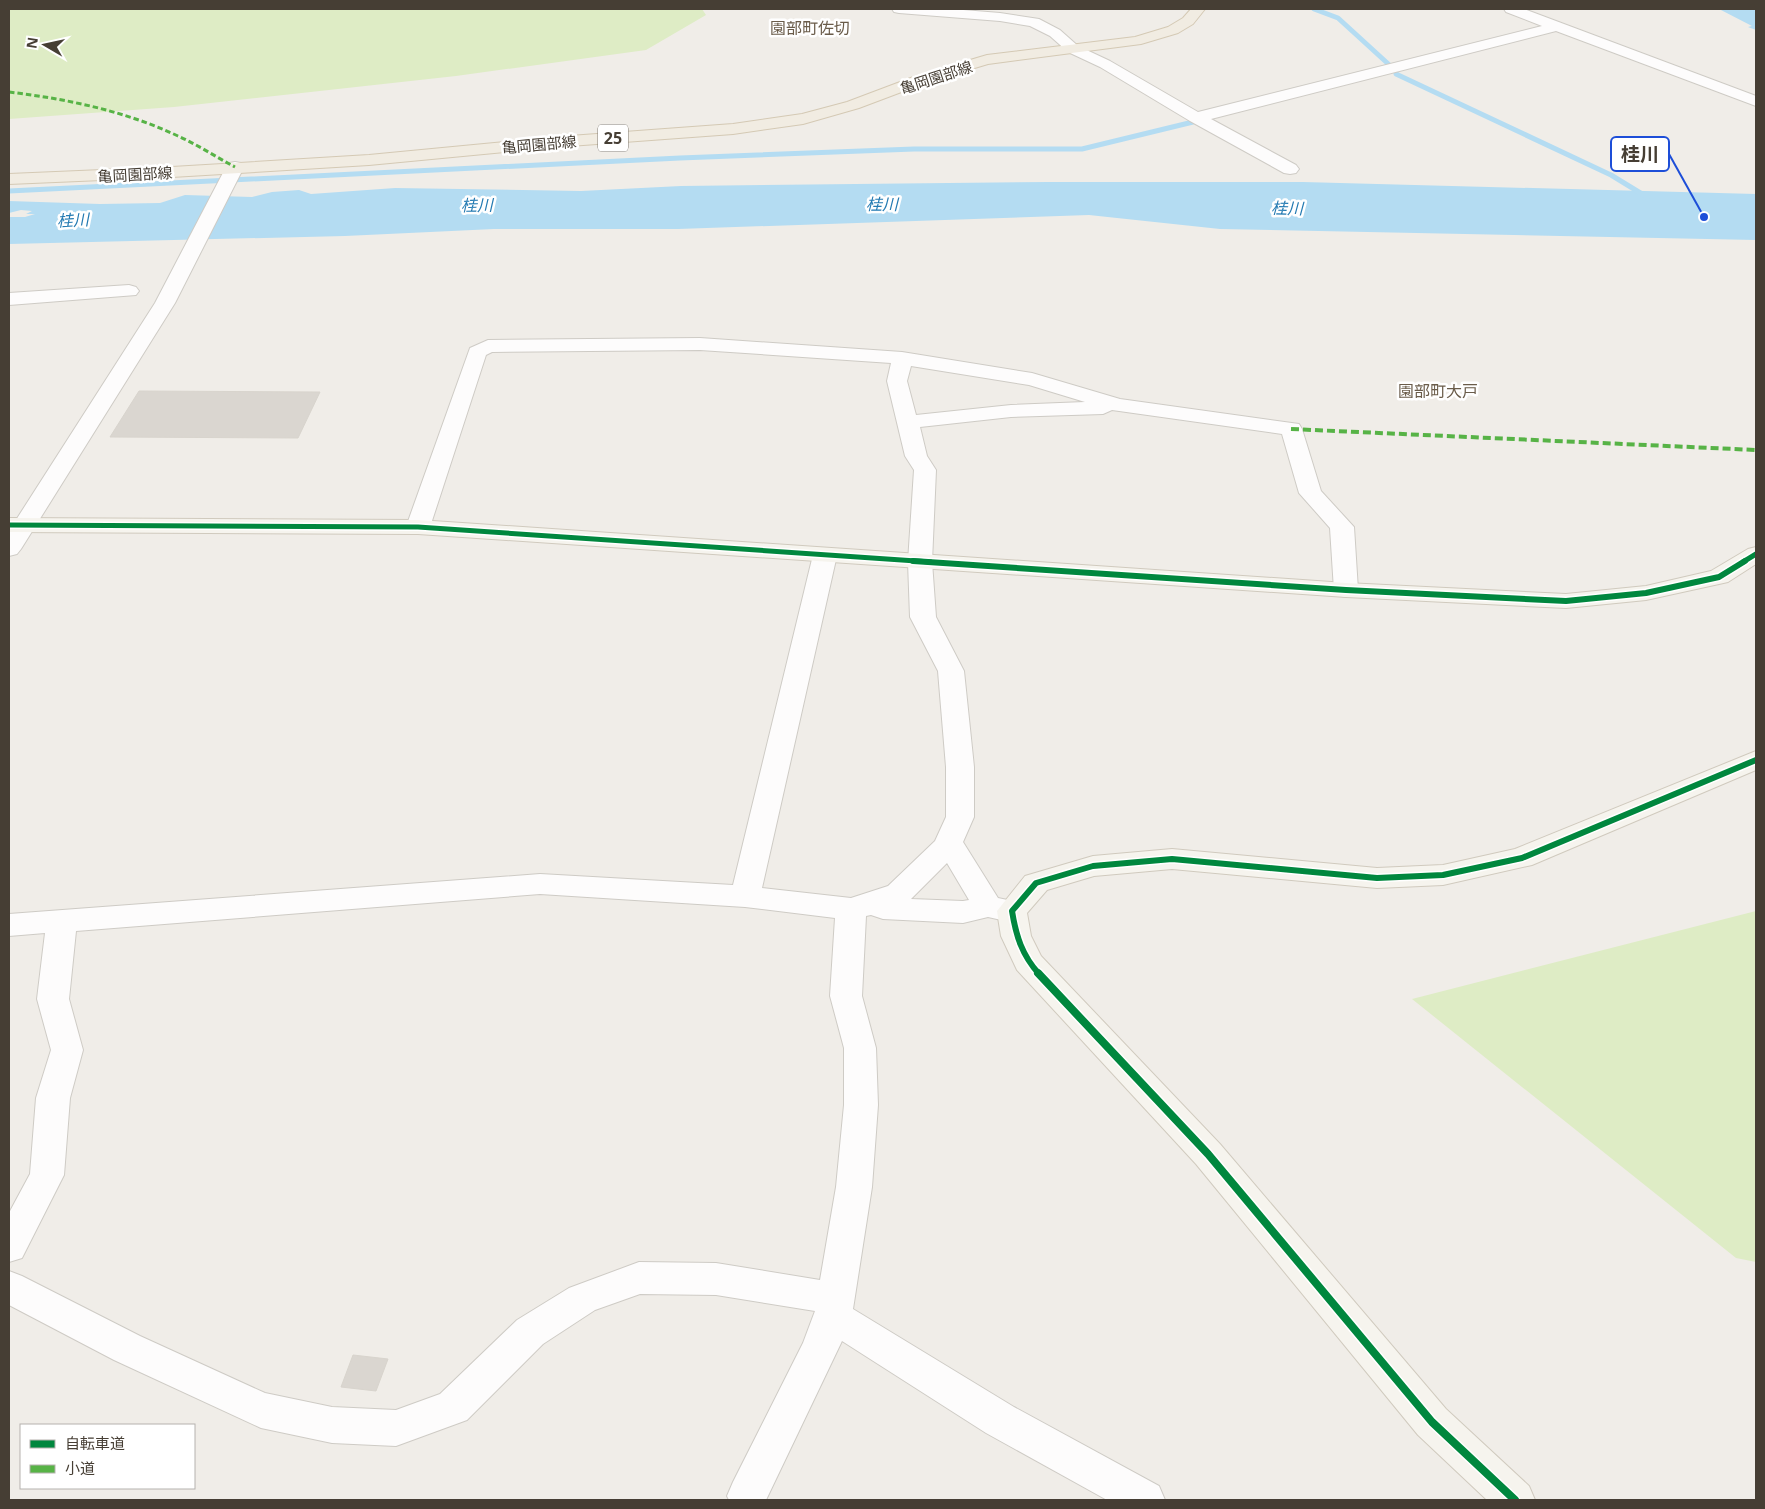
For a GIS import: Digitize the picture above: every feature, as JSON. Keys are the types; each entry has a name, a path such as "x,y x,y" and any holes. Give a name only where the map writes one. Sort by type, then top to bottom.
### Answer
{"main road":[{"name":"亀岡園部線","path":"9,179 163,173 368,160 556,142 733,129 803,119 853,105 922,79 987,60 1136,41 1173,30 1188,22 1198,9"}],"street":[{"path":"899,9 1000,17 1034,22 1055,33 1073,49 1105,64 1196,118 1290,169"},
{"path":"1511,9 1756,101"},
{"path":"1196,118 1558,26"},
{"path":"9,549 16,526 166,303 233,169"},
{"path":"9,298 129,291"},
{"path":"418,527 478,352 488,346 700,344 902,358 961,366 1032,379 1117,405 1291,429 1310,493 1342,527 1346,590"},
{"path":"861,906 899,893 947,846 960,817 960,767 950,671 923,617 920,562 925,470 916,456 897,381 902,358"},
{"path":"907,422 1011,411 1100,408 1117,405"},
{"path":"16,526 418,527 1471,598 1576,600 1646,593 1719,577 1756,554"},
{"path":"745,896 824,555"},
{"path":"9,926 540,884 745,896 883,908 963,912 1000,909 1036,883 1093,866 1172,859 1377,878 1443,875 1522,858 1756,760"},
{"path":"947,846 954,850 1000,909 1016,936 1028,962 1208,1154 1432,1422 1515,1500"},
{"path":"747,1496 820,1348 834,1307 854,1187 861,1105 860,1048 846,996 861,906"},
{"path":"9,1247 47,1175 53,1098 67,1050 53,999 62,922"},
{"path":"9,1287 128,1348 261,1410 332,1425 396,1428 453,1407 530,1332 582,1299 639,1278 716,1279 834,1307 1000,1420 1145,1500"}],"green space":[{"path":"9,9 702,9 706,15 646,50 456,76 174,107 9,119"},
{"path":"1756,911 1756,1262 1736,1258 1412,999"}],"water":[{"path":"1719,9 1756,9 1756,30 1748,27 1752,26"},
{"path":"1049,182 1303,182 1756,194 1756,240 1220,229 1089,215 678,229 494,229 345,236 9,244 9,217 25,217 35,214 26,214 32,211 21,210 9,213 9,201 100,204 160,203 185,195 252,197 272,192 299,190 311,194 395,188 581,191 681,186"}],"building":[{"path":"139,391 320,392 298,438 110,437"},
{"path":"353,1355 388,1359 376,1391 341,1387"}],"waterway":[{"path":"1314,9 1338,18 1396,71 1396,74 1611,175 1647,197"},
{"path":"9,191 680,158 914,149 1082,149 1193,122"}],"marked path":[{"path":"9,92 74,102 137,119 178,136 235,167"},
{"path":"1291,429 1756,450"}],"cycle path":[{"path":"9,525 418,527 1346,590 1566,601 1646,593 1719,577 1756,554"},
{"path":"1515,1500 1432,1422 1208,1154 1028,962 1016,936 1012,911 1036,883 1093,866 1172,859 1377,878 1443,875 1522,858 1756,760"}],"place":[{"name":"桂川","path":"1704,217"}],"district":[{"name":"園部町佐切","path":"810,28"},
{"name":"園部町大戸","path":"1438,391"}]}
